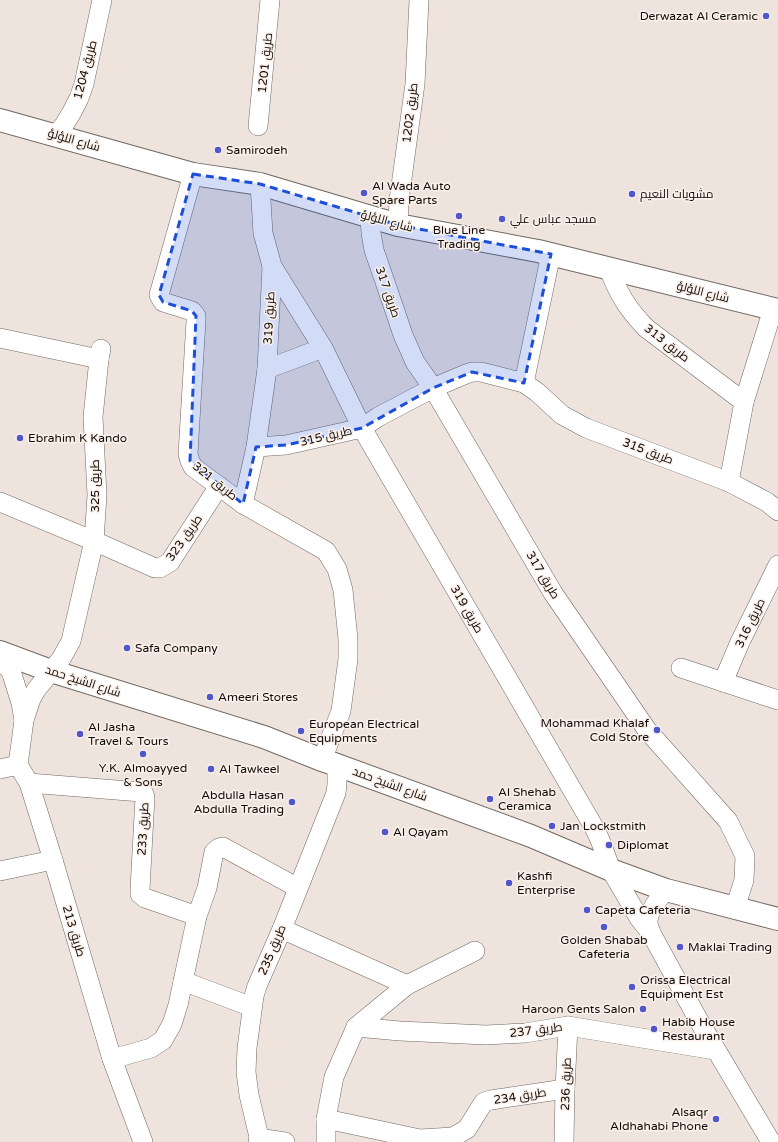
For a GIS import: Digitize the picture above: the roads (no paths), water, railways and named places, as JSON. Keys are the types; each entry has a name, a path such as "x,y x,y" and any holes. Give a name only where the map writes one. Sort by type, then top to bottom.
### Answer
{"street":[{"name":"طريق 1204","path":"56,135 72,112 84,84 102,0"},
{"name":"طريق 1201","path":"258,126 270,0"},
{"name":"طريق 1202","path":"398,225 399,194 415,84 419,0"},
{"name":"شارع اللؤلؤ","path":"0,120 193,174 260,184 398,225 538,251 776,309"},
{"name":"طريق 321","path":"193,174 159,295 162,302 192,311 196,316 188,454 193,467 244,504 326,551 336,569 343,590 348,639 348,659 341,711 330,763"},
{"name":"طريق 319","path":"260,184 263,233 272,266 323,348 362,428 595,829 611,870"},
{"name":"طريق 317","path":"370,217 374,250 403,335 415,362 433,388 553,593 647,730 728,821 745,856 744,880 735,908"},
{"path":"524,383 551,254"},
{"name":"طريق 319","path":"244,504 256,447 266,369 272,266"},
{"name":"طريق 313","path":"609,269 624,301 634,316 646,328 744,402"},
{"path":"729,482 744,402 776,309"},
{"name":"طريق 325","path":"0,338 100,354 93,417 97,495 94,541"},
{"path":"266,369 323,348"},
{"name":"طريق 315","path":"256,447 286,445 362,428 378,417 433,388 472,372 481,372 524,383 537,392 562,415 586,428 729,482 767,502 778,511"},
{"name":"طريق 323","path":"0,502 155,568 160,568 170,562 219,486"},
{"path":"0,769 18,765 24,720 31,699 36,690 67,650 71,641 94,541"},
{"name":"طريق 316","path":"723,682 740,642 778,565"},
{"name":"شارع الشيخ حمد","path":"0,652 51,671 264,737 330,763 531,836 611,870 666,890 778,919"},
{"path":"0,660 11,671 21,703 24,720"},
{"path":"681,668 778,700"},
{"name":"طريق 235","path":"258,1140 258,1133 247,1084 246,1072 247,1048 252,1007 257,986 282,929 336,793 337,784 330,763"},
{"name":"طريق 213","path":"18,765 29,783 112,1058 143,1142"},
{"name":"طريق 233","path":"29,783 141,792 144,794 140,894 144,898 197,916"},
{"path":"112,1058 151,1048 163,1040 172,1024 178,1005 197,916 207,888 214,852 218,848 223,847 298,888"},
{"path":"0,871 53,860"},
{"path":"611,870 650,934 715,1050 771,1142"},
{"path":"650,934 648,922 658,900 666,890"},
{"path":"282,929 407,985"},
{"path":"326,1142 326,1119 334,1077 356,1027 407,985 475,951"},
{"path":"183,981 252,1007"},
{"name":"طريق 237","path":"356,1027 400,1031 486,1035 525,1033 568,1026 715,1050"},
{"name":"طريق 236","path":"564,1142 568,1026"},
{"name":"طريق 234","path":"326,1119 420,1141 453,1137 467,1129 484,1102 565,1089"},
{"path":"258,1140 285,1142"}],"place":[{"name":"Derwazat Al Ceramic","path":"766,16"},
{"name":"Samirodeh","path":"218,150"},
{"name":"Al Wada Auto Spare Parts","path":"364,193"},
{"name":"مشويات النعيم","path":"632,194"},
{"name":"Blue Line Trading","path":"459,216"},
{"name":"مسجد عباس علي","path":"502,219"},
{"name":"Ebrahim K Kando","path":"20,438"},
{"name":"Safa Company","path":"127,648"},
{"name":"Ameeri Stores","path":"210,697"},
{"name":"Mohammad Khalaf Cold Store","path":"657,730"},
{"name":"European Electrical Equipments","path":"301,731"},
{"name":"Al Jasha Travel & Tours","path":"80,734"},
{"name":"Y.K. Almoayyed & Sons","path":"143,754"},
{"name":"Al Tawkeel","path":"211,769"},
{"name":"Al Shehab Ceramica","path":"490,799"},
{"name":"Abdulla Hasan Abdulla Trading","path":"292,802"},
{"name":"Jan Lockstmith","path":"552,826"},
{"name":"Al Qayam","path":"385,832"},
{"name":"Diplomat","path":"609,845"},
{"name":"Kashfi Enterprise","path":"509,883"},
{"name":"Capeta Cafeteria","path":"587,910"},
{"name":"Golden Shabab Cafeteria","path":"604,927"},
{"name":"Maklai Trading","path":"680,947"},
{"name":"Orissa Electrical Equipment Est","path":"632,987"},
{"name":"Haroon Gents Salon","path":"643,1009"},
{"name":"Habib House Restaurant","path":"654,1029"},
{"name":"Alsaqr Aldhahabi Phone","path":"716,1119"}]}
